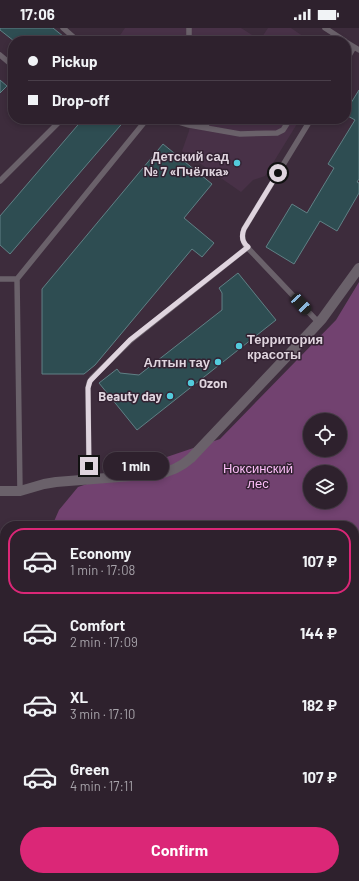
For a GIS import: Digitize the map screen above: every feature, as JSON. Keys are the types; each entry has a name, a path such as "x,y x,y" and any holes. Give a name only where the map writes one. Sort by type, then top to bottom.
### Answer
{"street":[{"path":"0,491 20,491 49,483 167,472 178,468 186,462 319,323 359,268"}],"lane":[{"path":"63,28 72,36"},
{"path":"325,28 338,36"},
{"path":"0,56 8,62"},
{"path":"0,182 57,124"},
{"path":"20,491 16,279 144,124"},
{"path":"186,124 240,134 278,133 283,130 287,124"},
{"path":"206,124 206,128"},
{"path":"308,124 244,229 243,238 246,245 319,323"},
{"path":"89,479 88,388 90,381 130,340 248,247"},
{"path":"0,279 16,279"}],"shaded area":[{"path":"125,28 241,28 254,36 119,36"},
{"path":"268,28 291,28 303,36 263,36"},
{"name":"Детский сад № 7 «Пчёлка»","path":"190,124 297,124 265,176 253,180 241,192 182,151 189,131"}],"green space":[{"name":"Ноксинский лес","path":"359,282 359,521 54,521 59,510 78,487 220,439 336,320"}],"building":[{"path":"0,28 53,28 63,36 8,36 0,30"},
{"path":"0,80 7,86 0,93"},
{"path":"359,90 359,179 357,182 359,183 359,193 337,231 320,221 294,264 266,247 292,204 307,213 334,168 328,164 355,120 351,118 351,103"},
{"path":"79,124 122,124 10,254 0,245 0,216"},
{"path":"163,144 212,184 184,218 214,243 202,257 192,249 95,365 84,374 42,374 42,289"},
{"path":"238,273 276,320 137,430 99,383 117,369 120,373 139,375 222,310 222,293 219,288"}],"place":[{"name":"Детский сад № 7 «Пчёлка»","path":"237,163"},
{"name":"Территория красоты","path":"239,346"},
{"name":"Алтын тау","path":"218,362"},
{"name":"Ozon","path":"191,383"},
{"name":"Beauty day","path":"170,396"}],"route":[{"path":"89,466 88,388 90,381 130,340 248,247 243,240 242,235 244,229 278,173"}]}
